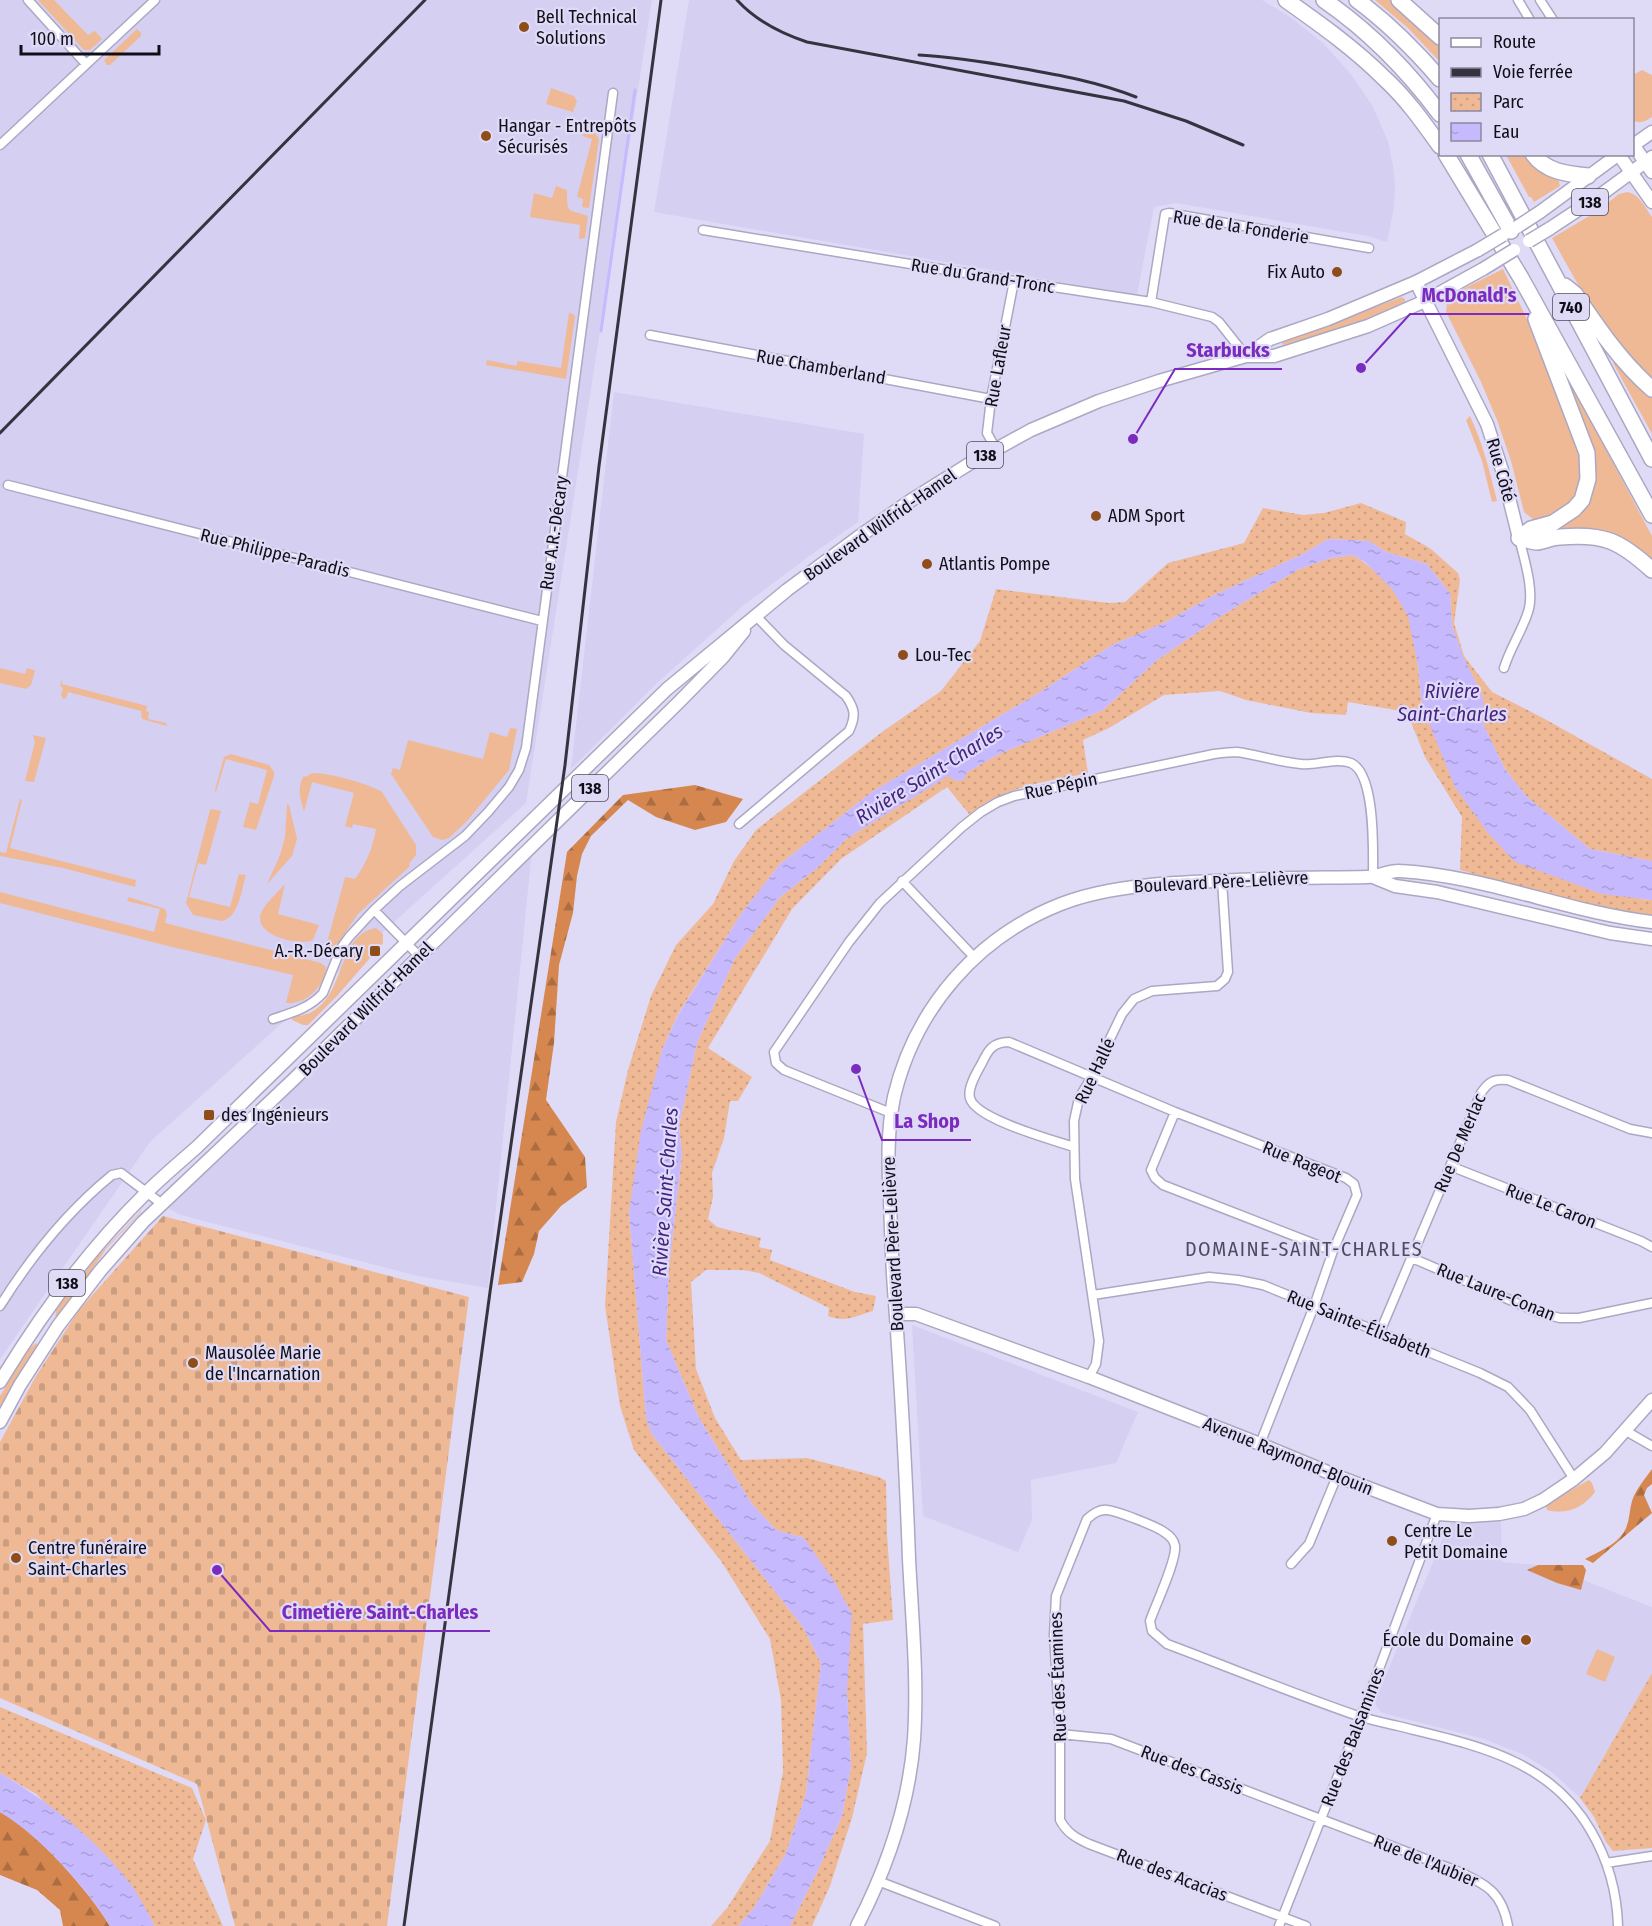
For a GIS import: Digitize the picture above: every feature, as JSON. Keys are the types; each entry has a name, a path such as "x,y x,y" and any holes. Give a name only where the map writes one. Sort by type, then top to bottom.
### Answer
{"highway":[{"path":"1286,0 1346,44 1385,78 1439,145"},
{"path":"1324,0 1343,13 1386,52 1409,75 1439,113"},
{"path":"1357,0 1412,47 1439,79"},
{"path":"1399,0 1439,36"},
{"name":"740","path":"1447,156 1521,278 1652,515"},
{"path":"1469,156 1508,225"},
{"name":"740","path":"1491,156 1652,459"},
{"path":"1535,156 1551,169 1588,176"},
{"path":"1519,538 1531,529 1553,523 1575,509 1586,489 1589,468 1580,430 1521,278"},
{"path":"1555,278 1575,294 1621,358 1652,389"},
{"path":"1519,538 1536,542 1557,537 1589,535 1603,538 1629,550 1652,570"}],"main road":[{"path":"1634,144 1652,132"},
{"path":"1634,146 1650,164"},
{"name":"Boulevard Wilfrid-Hamel","path":"1246,356 1270,339 1328,319 1416,282 1478,250 1508,225 1540,212 1618,156"},
{"path":"1620,156 1652,202"},
{"name":"Boulevard Wilfrid-Hamel","path":"0,1382 64,1287 111,1229 146,1192 197,1147 667,689 787,590 857,538 913,499 996,449 1047,423 1099,401 1246,356 1274,356 1302,348 1368,326 1425,301 1549,229 1631,173 1650,164"},
{"name":"Rue Côté","path":"1416,282 1487,424 1502,470 1519,538"},
{"name":"Boulevard Wilfrid-Hamel","path":"0,1422 20,1385 58,1326 100,1271 162,1204 210,1160 679,702 723,657 756,616"},
{"name":"Boulevard Père-Lelièvre","path":"857,1926 878,1881 900,1818 914,1738 915,1687 907,1504 888,1152 891,1113 903,1066 915,1038 940,995 974,957 1028,920 1049,909 1084,896 1136,887 1222,880 1373,877 1396,870 1444,875 1600,913 1652,922"},
{"name":"Boulevard Père-Lelièvre","path":"1373,877 1395,886 1437,892 1593,929 1652,939"},
{"name":"Avenue Raymond-Blouin","path":"896,1314 916,1314 1089,1377 1437,1514 1469,1516 1499,1514 1524,1509 1543,1500 1574,1479 1605,1453 1652,1400"}],"street":[{"path":"28,0 86,64"},
{"path":"0,145 155,0"},
{"path":"1518,0 1529,18"},
{"path":"1540,0 1551,18"},
{"name":"Rue A.R.-Décary","path":"273,1019 306,1006 323,993 341,948 349,937 400,886 465,836 509,787 519,770 526,748 613,93"},
{"name":"Rue de la Fonderie","path":"1151,302 1165,214 1169,213 1369,248"},
{"name":"Rue du Grand-Tronc","path":"703,230 1151,302 1212,317 1224,327 1246,356"},
{"name":"Rue Lafleur","path":"996,449 987,433 1014,281"},
{"name":"Rue Chamberland","path":"650,336 992,399"},
{"name":"Rue Philippe-Paradis","path":"8,485 542,621"},
{"name":"Rue Côté","path":"1504,668 1508,652 1528,611 1530,598 1519,538"},
{"path":"739,824 849,731 855,714 846,696 784,645 756,616"},
{"name":"Rue Pépin","path":"891,1113 784,1070 776,1064 774,1052 849,942 880,903 962,827 998,802 1014,796 1201,756 1236,752 1307,765 1344,762 1353,764 1359,769 1365,782 1372,812 1373,877"},
{"name":"Rue Hallé","path":"1089,1377 1098,1353 1099,1341 1094,1296 1078,1203 1074,1121 1078,1098 1122,1014 1134,999 1152,991 1217,986 1226,979 1228,972 1222,880"},
{"path":"902,881 974,957"},
{"path":"374,910 418,956"},
{"name":"Rue Rageot","path":"1074,1147 991,1118 974,1107 969,1097 970,1088 983,1059 992,1047 999,1042 1009,1042 1090,1078 1346,1178 1354,1184 1357,1195 1333,1251 1260,1444"},
{"name":"Rue De Merlac","path":"1380,1332 1481,1093 1488,1082 1498,1079 1508,1080 1630,1129 1652,1133"},
{"path":"1175,1112 1151,1170 1155,1178 1163,1185 1333,1251"},
{"name":"Rue Le Caron","path":"1450,1166 1652,1247"},
{"path":"0,1306 52,1235 112,1175 121,1173 162,1204"},
{"name":"Rue Laure-Conan","path":"1412,1257 1540,1313 1560,1318 1579,1318 1652,1304"},
{"name":"Rue Sainte-Élisabeth","path":"1094,1296 1209,1277 1263,1285 1480,1373 1508,1387 1530,1410 1574,1479"},
{"path":"1626,1431 1652,1446"},
{"path":"1291,1564 1310,1544 1337,1476"},
{"name":"Rue des Étamines","path":"1064,1828 1060,1820 1060,1734 1054,1635 1056,1596 1087,1519 1095,1512 1106,1509 1154,1527 1172,1539 1175,1548 1173,1560 1150,1621 1152,1631 1158,1638 1167,1644 1361,1717"},
{"name":"Rue des Balsamines","path":"1279,1926 1437,1514"},
{"path":"1361,1717 1501,1755 1534,1770 1557,1787 1575,1805 1598,1843 1606,1863 1617,1906 1618,1926"},
{"name":"Rue des Cassis","path":"1060,1734 1111,1739 1321,1820"},
{"name":"Rue de l'Aubier","path":"1321,1820 1483,1883 1497,1895 1505,1910 1508,1926"},
{"name":"Rue des Acacias","path":"1064,1828 1074,1837 1089,1844 1283,1917"},
{"path":"1606,1863 1652,1856"},
{"path":"878,1881 995,1926"},
{"path":"1283,1917 1306,1926"}],"shaded area":[{"path":"0,0 652,0 526,803 150,1142 0,1359"},
{"path":"689,0 1262,0 1290,17 1323,43 1350,73 1372,105 1388,141 1393,166 1394,207 1387,242 1367,236 1176,203 1154,207 1137,295 654,212"},
{"path":"614,392 864,434 858,522 744,605 656,684 571,769"},
{"path":"536,842 531,860 488,1288 418,1276 192,1218 178,1214 162,1204"},
{"path":"912,1325 1138,1412 1116,1463 1031,1480 1032,1520 1018,1552 923,1516"},
{"name":"École du Domaine","path":"1501,1522 1502,1562 1538,1565 1652,1607 1652,1673 1580,1798 1552,1772 1522,1754 1484,1739 1382,1713 1376,1706 1376,1699 1448,1526 1452,1523"}],"green space":[{"path":"38,0 54,0 88,35 95,31 102,39 90,50 84,50"},
{"path":"1375,0 1392,0 1439,42 1439,61 1408,28"},
{"path":"137,29 141,36 110,65 107,65 104,60"},
{"path":"1642,70 1652,75 1652,117 1645,121 1634,121 1634,74"},
{"path":"551,88 574,96 577,101 573,112 546,104"},
{"path":"587,130 595,133 599,139 589,208 582,207 583,199 577,197 592,139 582,136"},
{"path":"1507,156 1528,156 1558,178 1560,186 1534,202"},
{"path":"556,186 567,190 567,204 570,210 588,216 585,238 579,239 580,225 530,217 534,193 552,198"},
{"path":"1627,192 1638,198 1652,217 1652,381 1636,366 1608,332 1552,238 1596,212 1619,194"},
{"path":"1503,269 1537,340 1577,441 1585,476 1573,501 1545,520 1534,520 1524,512 1511,461 1497,420 1446,312 1447,301 1453,294"},
{"path":"1402,297 1405,302 1365,320 1283,345 1282,342"},
{"path":"569,313 575,317 566,379 486,365 487,360 516,366 518,361 561,368"},
{"path":"1618,360 1652,394 1652,434 1613,363"},
{"path":"1573,388 1652,536 1652,563 1625,543 1559,532 1557,527 1591,489 1569,391"},
{"path":"1470,416 1489,469 1497,501 1492,502 1482,461 1466,420"},
{"path":"1361,503 1406,522 1405,534 1431,549 1458,573 1460,580 1454,623 1464,656 1492,692 1652,779 1652,861 1590,849 1526,796 1505,769 1483,724 1483,697 1462,656 1452,625 1450,593 1427,564 1386,552 1369,541 1328,539 1303,554 1212,596 1166,622 1112,645 1037,694 872,792 780,864 741,914 678,1014 662,1050 629,1212 646,1417 651,1433 803,1627 821,1663 806,1794 786,1853 754,1908 738,1926 711,1926 727,1908 770,1841 783,1771 781,1700 770,1639 721,1561 634,1450 620,1406 605,1306 616,1122 628,1070 651,996 676,945 713,904 734,861 756,830 882,732 941,691 980,641 996,589 1109,603 1125,602 1168,563 1244,543 1263,508 1303,515 1324,513"},
{"path":"1353,555 1386,582 1405,608 1414,638 1422,706 1641,899 1652,900 1652,915 1600,909 1460,870 1462,817 1425,757 1407,712 1348,702 1346,715 1311,713 1246,700 1220,691 1164,695 1109,728 1083,740 1088,773 1011,791 969,814 947,787 841,859 792,909 708,1048 752,1077 738,1101 730,1101 724,1138 712,1173 713,1197 708,1219 717,1227 761,1238 759,1247 772,1250 770,1260 855,1292 876,1296 873,1311 850,1318 834,1318 828,1316 829,1308 759,1273 743,1270 706,1270 691,1282 696,1369 715,1418 741,1460 807,1458 879,1477 886,1481 893,1620 863,1624 867,1753 852,1818 830,1886 812,1926 790,1926 842,1816 851,1767 847,1691 804,1538 776,1530 752,1504 699,1418 666,1340 669,1268 682,1154 679,1126 697,1043 735,958 780,897 817,868 846,839 949,775 957,781 964,779 966,773 997,755 1103,710 1157,660 1221,616 1299,569 1331,558"},
{"path":"0,668 25,674 27,668 34,670 31,685 26,689 0,683"},
{"path":"62,678 62,684 147,706 148,719 166,723 167,726 142,719 141,711 68,692 66,698 63,699 61,695 63,688 60,686"},
{"path":"510,728 517,729 509,770 467,821 449,838 442,840 433,837 391,774 393,768 400,770 408,740 483,759 490,732 507,737"},
{"path":"33,735 46,738 34,782 25,781 35,742"},
{"path":"231,754 269,765 274,772 256,830 243,827 250,802 258,804 267,770 226,759 216,792 224,757"},
{"path":"312,773 348,779 382,792 416,845 416,855 409,864 410,866 358,914 338,943 331,948 323,948 323,946 328,939 345,877 355,879 359,873 368,855 376,829 353,824 352,828 345,826 354,793 312,782 304,812 300,785 304,776"},
{"path":"695,785 743,799 726,822 695,830 656,817 628,800 591,836 582,854 573,913 559,965 554,1043 546,1100 585,1157 587,1187 561,1206 539,1231 534,1254 522,1282 498,1285 567,852 623,795"},
{"path":"20,799 22,800 10,848 136,880 135,887 63,868 0,856 0,852 6,853"},
{"path":"287,804 297,839 292,856 267,884 285,837"},
{"path":"212,809 221,811 206,865 198,863 189,897 230,907 239,874 246,875 236,909 228,919 222,921 193,915 186,903"},
{"path":"285,884 278,914 319,925 313,940 290,941 272,935 261,924 260,917 263,909"},
{"path":"0,892 154,932 160,909 127,901 129,897 165,909 167,914 165,923 321,963 326,967 325,974 313,993 301,1001 286,1003 293,975 0,903"},
{"path":"376,928 383,934 383,943 337,996 308,1025 292,1020 292,1017 310,1013 322,1005 354,941 363,933"},
{"path":"141,1211 106,1249 71,1301 55,1320 56,1311 61,1303 98,1256"},
{"path":"163,1216 469,1297 387,1926 235,1926 197,1784 0,1698 0,1442 36,1376 79,1310"},
{"path":"36,1343 38,1347 0,1409 0,1396 29,1349"},
{"path":"1652,1469 1652,1484 1644,1495 1652,1513 1593,1563 1585,1559 1621,1537 1634,1497"},
{"path":"1589,1480 1595,1492 1580,1506 1561,1512 1547,1510 1546,1505 1551,1501"},
{"path":"1538,1565 1583,1565 1586,1570 1581,1590 1527,1570"},
{"path":"1597,1649 1615,1657 1605,1682 1586,1674"},
{"path":"1652,1673 1652,1848 1613,1851 1594,1817 1580,1798"},
{"path":"0,1707 192,1788 206,1820 193,1859 223,1926 155,1926 133,1888 36,1794 0,1773"},
{"path":"0,1812 30,1833 61,1863 89,1896 110,1926 63,1926 60,1910 37,1890 0,1875"}],"water":[{"name":"Rivière Saint-Charles","path":"1328,539 1369,541 1386,552 1427,564 1450,593 1452,625 1463,656 1483,697 1483,724 1505,769 1526,796 1590,849 1652,861 1652,900 1602,894 1515,862 1488,833 1455,787 1422,706 1418,666 1408,616 1392,589 1366,563 1353,555 1331,558 1299,569 1221,616 1157,660 1103,710 997,755 966,773 965,779 957,781 948,776 846,839 817,868 780,897 735,958 697,1043 679,1126 682,1154 669,1268 666,1340 699,1418 752,1504 776,1530 804,1538 834,1581 852,1614 847,1691 851,1767 842,1816 790,1926 738,1926 754,1908 786,1853 806,1794 821,1663 803,1627 651,1433 646,1418 629,1212 641,1131 662,1050 678,1015 741,914 780,864 872,792 1037,694 1112,645 1166,622 1212,596 1303,554"},
{"path":"0,1773 55,1810 88,1838 132,1886 155,1926 110,1926 61,1863 31,1834 0,1812"}],"waterway":[{"path":"601,331 635,90"}],"railway":[{"path":"0,433 425,0"},
{"path":"404,1926 490,1292 565,765 599,466 661,0"},
{"path":"737,0 769,26 807,42 1124,101 1186,121 1243,145"},
{"path":"919,55 969,60 1049,73 1093,83 1136,97"}],"place":[{"name":"Bell Technical Solutions","path":"524,27"},
{"name":"Hangar - Entrepôts Sécurisés","path":"486,136"},
{"name":"Fix Auto","path":"1337,272"},
{"name":"McDonald's","path":"1361,368"},
{"name":"Starbucks","path":"1133,439"},
{"name":"ADM Sport","path":"1096,516"},
{"name":"Atlantis Pompe","path":"927,564"},
{"name":"Lou-Tec","path":"903,655"},
{"name":"A.-R.-Décary","path":"375,951"},
{"name":"La Shop","path":"856,1069"},
{"name":"des Ingénieurs","path":"209,1115"},
{"name":"Mausolée Marie de l'Incarnation","path":"193,1363"},
{"name":"Centre Le Petit Domaine","path":"1392,1541"},
{"name":"Centre funéraire Saint-Charles","path":"16,1558"},
{"name":"Cimetière Saint-Charles","path":"217,1570"},
{"name":"École du Domaine","path":"1526,1640"}],"district":[{"name":"DOMAINE-SAINT-CHARLES","path":"1304,1249"}]}
